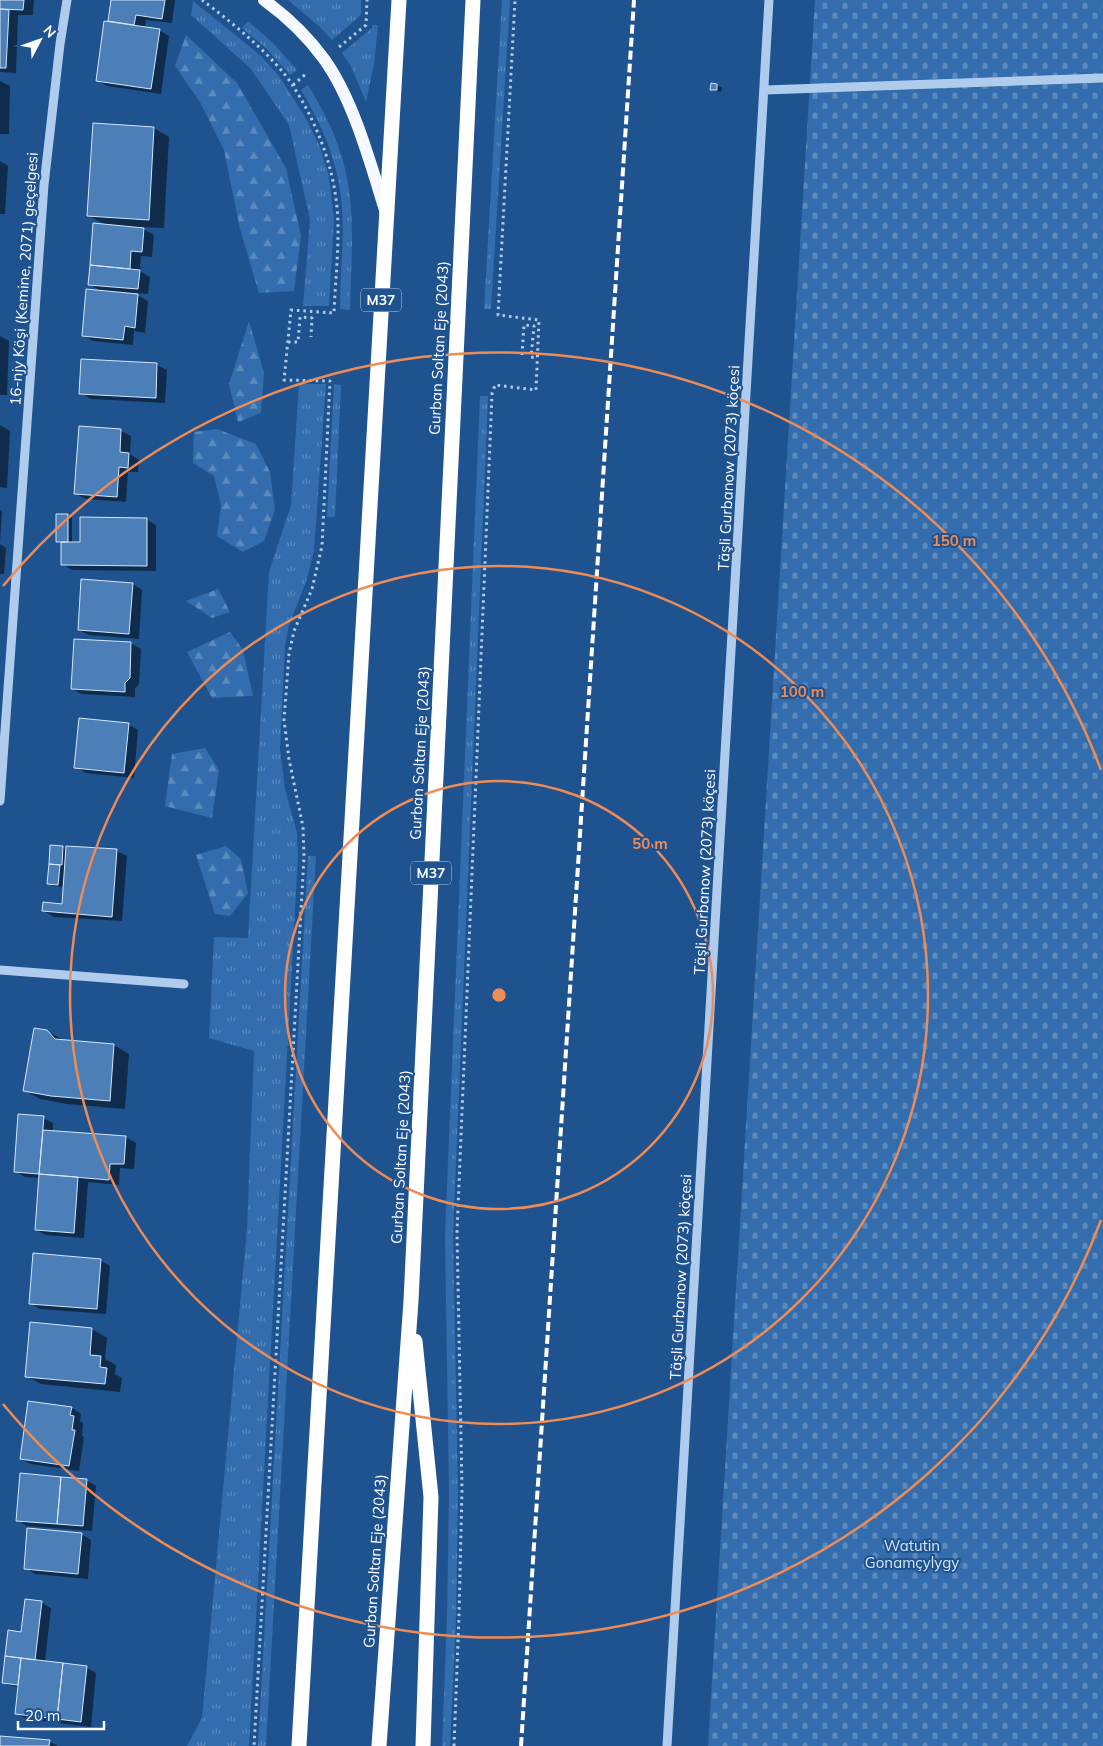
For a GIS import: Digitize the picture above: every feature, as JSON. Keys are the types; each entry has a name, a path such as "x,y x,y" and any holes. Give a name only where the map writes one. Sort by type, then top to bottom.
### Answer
{"highway":[{"name":"M37","path":"299,1746 399,0"},
{"name":"Gurban Soltan Eje (2043)","path":"379,1746 411,1301 473,0"},
{"path":"411,1301 431,1497 423,1746"}],"main road":[{"path":"264,0 296,28 324,59 343,92 366,147 386,214"}],"street":[{"name":"16-njy Köşi (Kemine, 2071) geçelgesi","path":"0,800 44,185 60,44 68,0"},
{"name":"Täşli Gurbanow (2073) köçesi","path":"667,1746 769,0"},
{"path":"765,90 1103,78"},
{"path":"0,970 184,984"}],"path":[{"path":"202,0 263,52 293,85 312,118 332,175 337,207 338,232 334,313 291,310 284,380 330,381 322,546 312,590 294,631 288,654 284,720 289,759 304,827 304,856 254,1746"},
{"path":"454,1746 462,1490 457,1232 492,394 495,385 536,390 539,320 498,315 515,0"},
{"path":"288,342 298,342 300,317 312,318 311,337"},
{"path":"522,355 524,325 534,326 531,357 537,358"}],"green space":[{"path":"288,0 361,0 361,15 332,40 320,27"},
{"path":"502,0 510,0 491,309 484,309"},
{"name":"Watutin Gonamçylygy","path":"815,0 1103,0 1103,1746 708,1746"},
{"path":"193,1 260,55 279,76 307,120 320,147 329,177 334,220 329,306 303,306 310,220 289,125 251,69 191,15"},
{"path":"248,21 273,43 297,70 290,75 267,49 242,28"},
{"path":"372,25 378,25 374,64 366,102 351,66 342,53 372,28"},
{"path":"186,35 237,83 286,168 301,236 294,291 259,293 240,229 224,150 200,102 175,66"},
{"path":"308,85 325,115 345,169 352,221 350,310 340,309 343,220 338,177 325,138 301,90"},
{"path":"249,321 264,373 261,413 238,422 229,384"},
{"path":"299,384 326,384 314,551 306,582 289,625 285,645 280,749 285,789 297,833 298,856 249,1746 187,1746 202,1718 247,1229 254,1051 209,1038 214,937 248,938 269,572 291,505"},
{"path":"334,384 341,385 335,517 327,517"},
{"path":"480,396 488,396 453,1234 458,1493 456,1617 450,1746 442,1746 449,1493 445,1234"},
{"path":"217,429 256,444 270,472 275,510 264,541 243,552 217,536 221,505 214,476 193,463 194,432"},
{"path":"218,589 230,612 212,618 186,601"},
{"path":"230,632 243,650 253,696 212,698 187,652"},
{"path":"205,748 219,770 212,818 165,806 172,754"},
{"path":"226,846 241,859 248,893 230,916 215,914 196,855"},
{"path":"308,856 316,856 266,1746 258,1746"}],"building":[{"path":"0,0 24,0 23,10 0,9"},
{"path":"111,0 165,0 162,19 136,15 134,25 108,21"},
{"path":"0,9 9,10 6,68 0,68"},
{"path":"104,21 160,29 151,89 96,81"},
{"path":"711,83 717,84 717,90 710,90"},
{"path":"93,123 154,127 149,220 87,216"},
{"path":"93,223 144,228 142,252 131,251 130,269 90,265"},
{"path":"90,265 140,270 138,289 88,285"},
{"path":"86,289 138,294 135,328 125,326 123,340 82,336"},
{"path":"81,359 157,363 156,398 79,394"},
{"path":"79,426 121,429 120,452 129,453 128,468 119,467 117,497 74,494"},
{"path":"56,514 68,514 68,542 56,542"},
{"path":"80,517 147,518 147,566 61,565 61,542 80,542"},
{"path":"81,579 133,583 129,634 78,630"},
{"path":"74,639 131,642 130,678 125,683 125,692 71,689"},
{"path":"79,718 129,723 124,773 74,768"},
{"path":"50,845 63,846 62,865 49,864"},
{"path":"66,846 117,849 112,917 42,911 43,902 62,904"},
{"path":"49,864 60,865 58,885 47,884"},
{"path":"34,1028 47,1030 55,1039 114,1044 110,1101 51,1096 23,1091"},
{"path":"18,1114 44,1116 39,1174 14,1172"},
{"path":"43,1130 126,1136 124,1164 110,1164 109,1180 39,1174"},
{"path":"39,1174 78,1177 74,1233 35,1230"},
{"path":"33,1253 101,1259 97,1309 29,1304"},
{"path":"30,1322 92,1328 90,1355 101,1356 100,1367 107,1368 105,1384 25,1377"},
{"path":"28,1401 72,1407 70,1415 74,1416 72,1430 75,1430 69,1466 20,1459"},
{"path":"20,1473 61,1477 57,1524 16,1521"},
{"path":"61,1477 87,1479 83,1526 57,1524"},
{"path":"27,1528 82,1533 78,1574 24,1569"},
{"path":"25,1599 42,1601 35,1660 5,1656 8,1630 21,1632"},
{"path":"5,1656 21,1658 18,1685 2,1683"},
{"path":"21,1658 63,1663 57,1719 15,1714"},
{"path":"63,1663 87,1666 81,1722 57,1719"},
{"path":"0,1736 50,1740 49,1746 0,1746"}],"railway":[{"path":"521,1746 634,0"}]}
